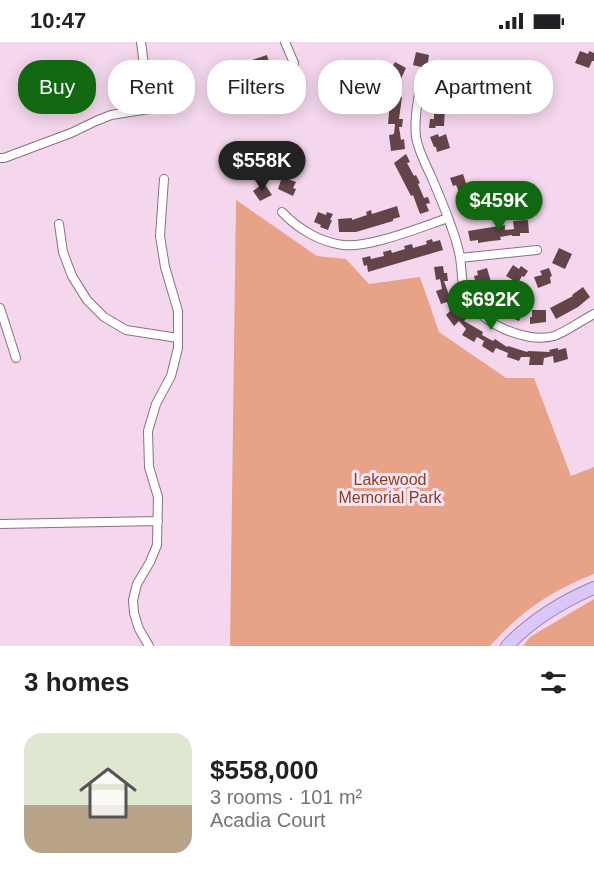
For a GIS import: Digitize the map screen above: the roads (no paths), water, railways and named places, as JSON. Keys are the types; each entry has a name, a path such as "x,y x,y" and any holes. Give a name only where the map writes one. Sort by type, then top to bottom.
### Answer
{"highway":[{"path":"507,646 545,614 560,604 594,588"}],"street":[{"path":"0,158 66,135 111,115 155,108 144,66 141,42"},
{"path":"285,42 293,60"},
{"path":"417,114 416,137 448,218 460,258 462,284 468,299 481,314 512,333 529,337 555,335 594,314"},
{"path":"149,646 138,627 133,600 137,584 157,546 158,497 149,467 148,431 156,404 171,376 178,348 178,311 165,267 160,236 164,179"},
{"path":"282,212 293,224 324,241 345,245 386,238 448,218"},
{"path":"58,224 63,252 72,276 87,300 104,317 126,330 178,338"},
{"path":"460,258 537,250"},
{"path":"0,308 16,358"},
{"path":"0,524 158,521"}],"park label":[{"name":"Lakewood Memorial Park","path":"390,488"}]}
